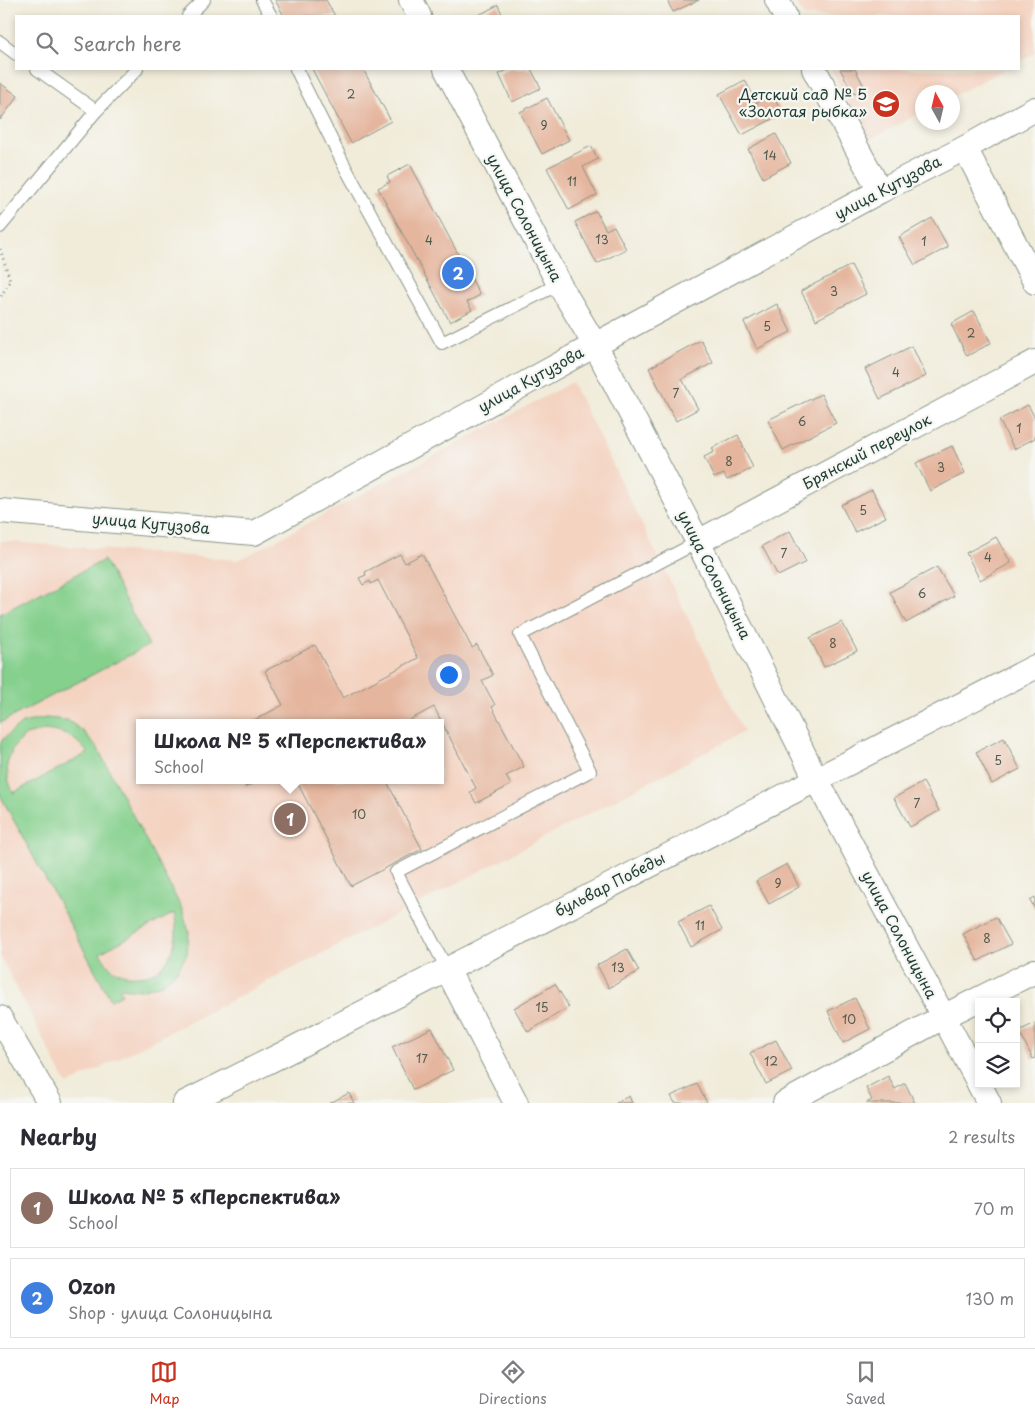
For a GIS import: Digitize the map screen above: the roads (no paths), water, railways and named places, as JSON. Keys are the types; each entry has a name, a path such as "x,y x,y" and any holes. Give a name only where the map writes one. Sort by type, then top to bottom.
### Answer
{"street":[{"path":"411,0 418,15"},
{"path":"776,0 784,15"},
{"name":"улица Солоницына","path":"447,70 559,284 595,345 698,542 816,779 975,1077"},
{"path":"815,70 880,192"},
{"name":"улица Кутузова","path":"0,511 254,533 595,345 1035,109"},
{"path":"965,148 1035,282"},
{"name":"Брянский переулок","path":"698,542 1035,362"},
{"name":"бульвар Победы","path":"185,1103 1035,667"},
{"path":"446,969 516,1103"},
{"path":"785,1103 943,1017 1035,971"},
{"path":"0,1018 50,1103"},
{"name":"улица Солоницына","path":"981,1088 989,1103"}],"lane":[{"path":"189,15 204,0"},
{"path":"262,0 270,15"},
{"path":"0,42 15,53"},
{"path":"38,70 96,111"},
{"path":"0,227 96,111 136,70"},
{"path":"296,70 345,167 442,343 559,284"},
{"path":"446,969 396,872 590,770 520,635 698,542"}],"place":[{"name":"Детский сад № 5 «Золотая рыбка»","path":"886,104"},
{"name":"Ozon","path":"458,273"},
{"name":"Школа № 5 «Перспектива»","path":"290,819"}]}
